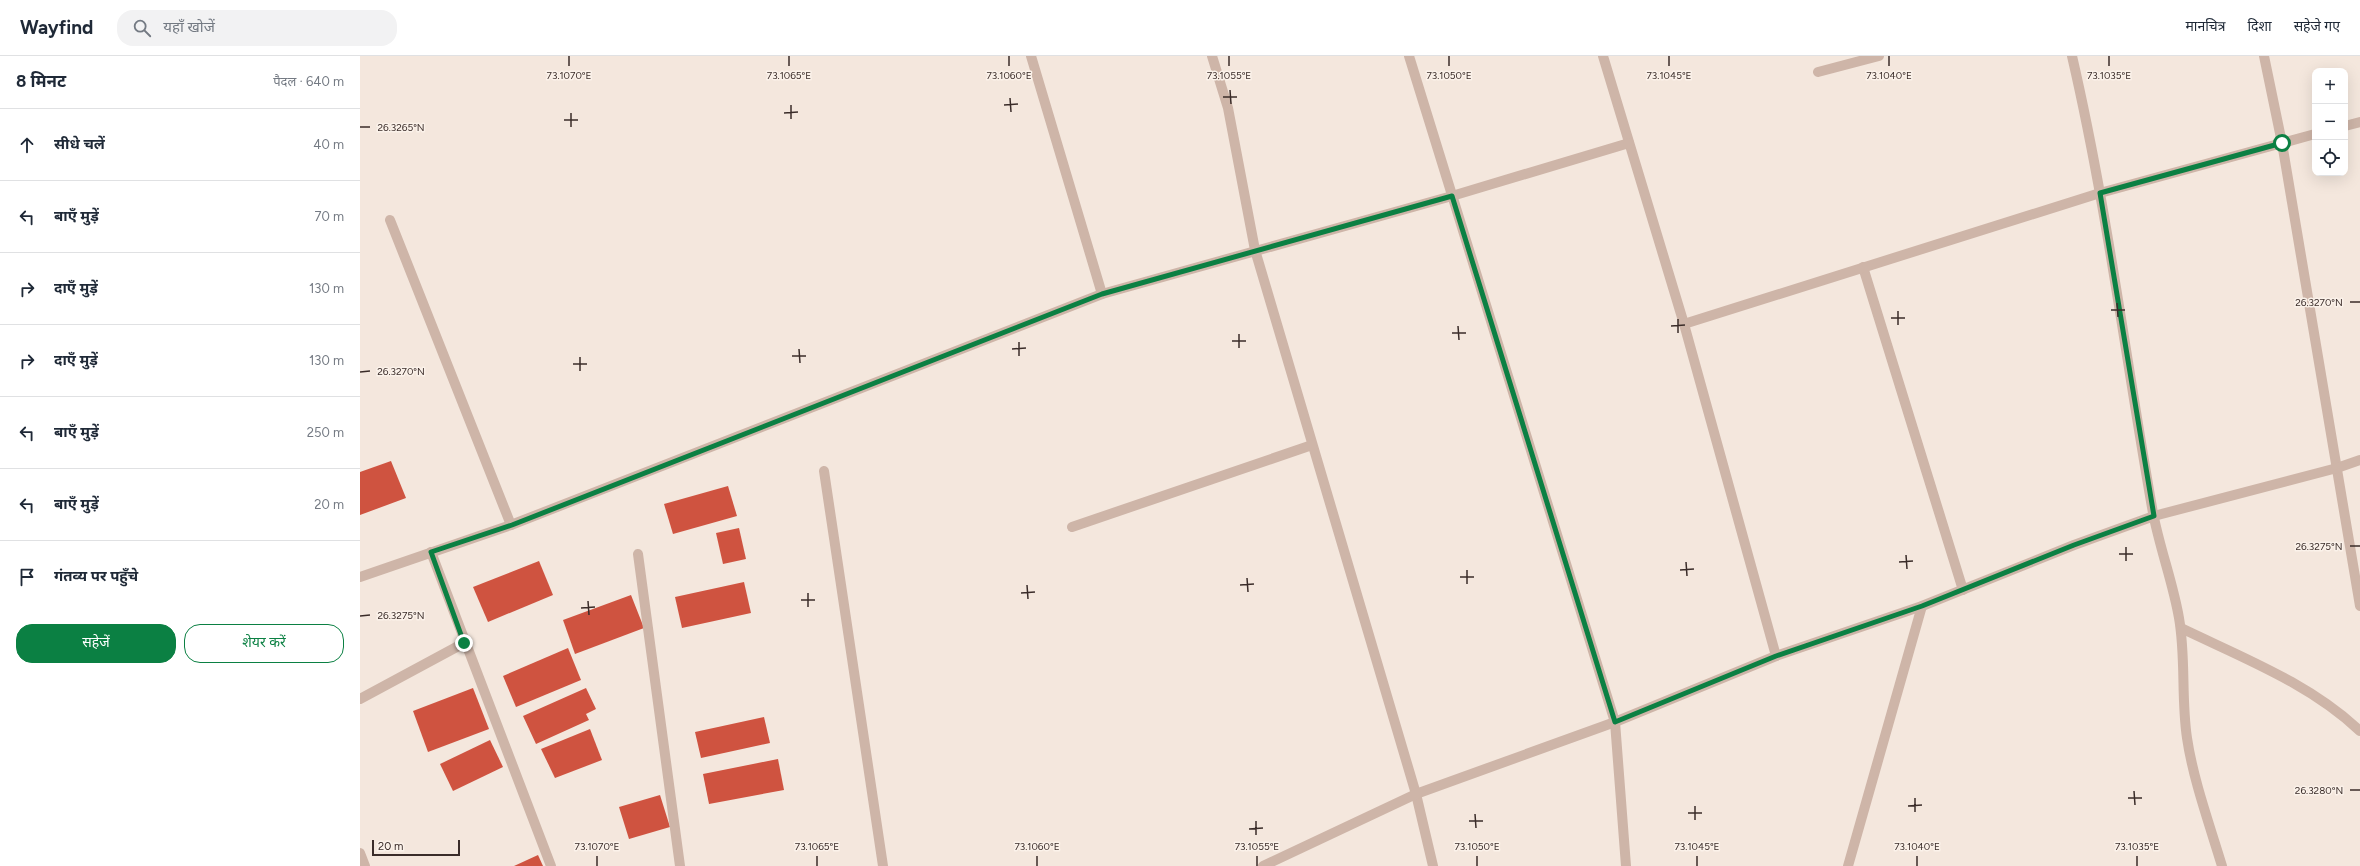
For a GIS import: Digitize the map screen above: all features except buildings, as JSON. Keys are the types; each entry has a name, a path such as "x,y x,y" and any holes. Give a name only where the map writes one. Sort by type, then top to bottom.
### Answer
{"street":[{"path":"1031,56 1102,294"},
{"path":"1212,56 1228,108 1255,250 1416,794 1433,866"},
{"path":"1408,56 1615,722 1626,866"},
{"path":"1603,56 1684,324 1776,656"},
{"path":"1818,72 1879,56"},
{"path":"2072,56 2100,193 2154,516 2174,587 2181,628 2184,661 2184,715 2187,740 2222,866"},
{"path":"2264,56 2282,143 2360,606"},
{"path":"2348,125 2360,122"},
{"path":"1684,324 2100,193 2312,135"},
{"path":"360,577 512,525 1102,294 1452,196 1629,143"},
{"path":"390,220 512,525"},
{"path":"1863,267 1963,590"},
{"path":"1072,527 1312,445"},
{"path":"1263,866 1416,794 1615,722 1776,656 1922,606 2074,545 2154,516 2337,468 2360,460"},
{"path":"824,471 883,866"},
{"path":"431,552 464,643 551,866"},
{"path":"638,554 680,866"},
{"path":"1848,866 1922,606"},
{"path":"2181,628 2297,685 2328,704 2360,732"},
{"path":"360,699 464,643"},
{"path":"360,853 365,866"}],"route":[{"path":"464,643 431,552 512,525 820,406 1102,294 1452,196 1615,722 1776,656 1922,606 2074,545 2154,516 2100,193 2282,143"}]}
